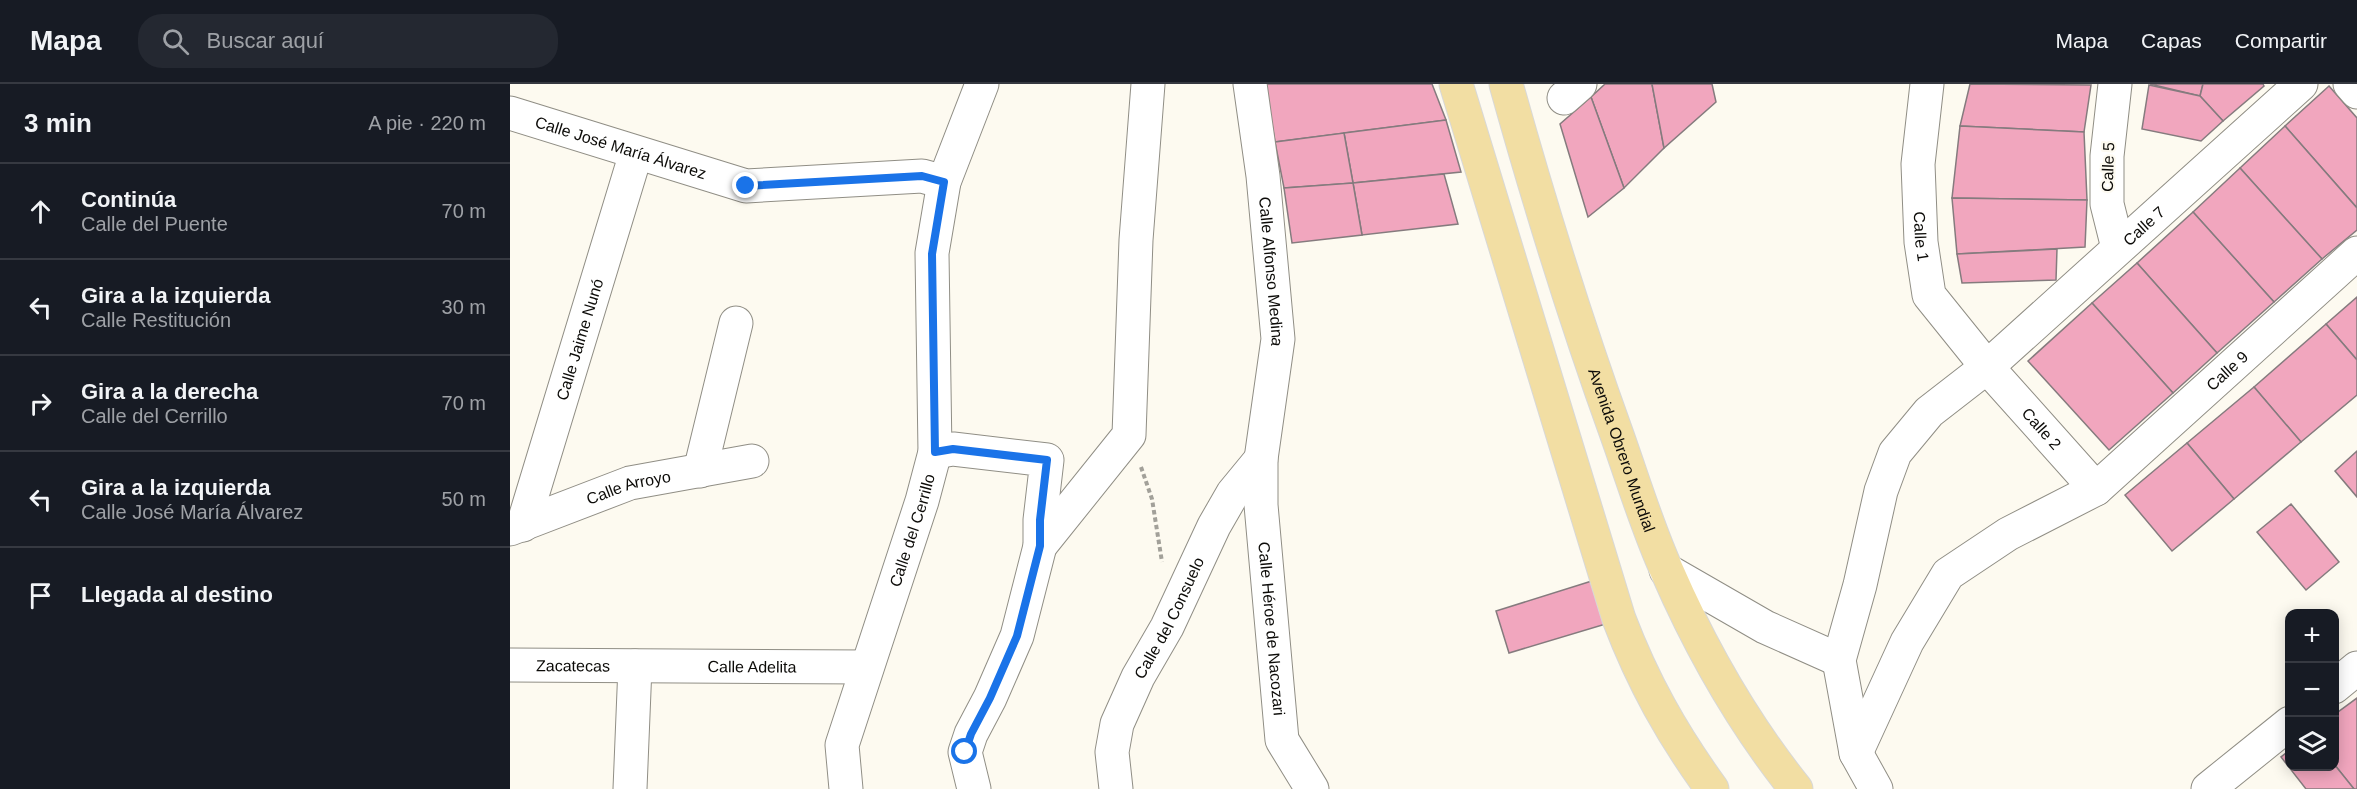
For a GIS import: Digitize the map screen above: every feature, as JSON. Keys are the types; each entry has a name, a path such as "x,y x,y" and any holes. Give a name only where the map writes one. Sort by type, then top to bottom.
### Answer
{"main road":[{"path":"1456,84 1619,619 1638,667 1682,747 1712,789"},
{"name":"Avenida Obrero Mundial","path":"1506,84 1541,208 1596,377 1666,570 1697,635 1747,723 1796,789"}],"street":[{"path":"1040,546 1130,435 1136,240 1149,84"},
{"name":"Calle Alfonso Medina","path":"1250,84 1263,176 1278,339 1261,459"},
{"name":"Calle 1","path":"1927,84 1918,164 1921,242 1929,295 1987,367"},
{"name":"Calle 5","path":"2115,84 2107,156 2107,204 2118,248"},
{"name":"Calle 7","path":"1839,660 1860,585 1881,491 1895,453 1929,412 1987,367 2301,84"},
{"path":"2350,84 2357,92"},
{"name":"Calle del Cerrillo","path":"846,789 842,745 922,501 935,452 932,254 944,182 983,86"},
{"name":"Calle José María Álvarez","path":"510,113 746,186 922,176 944,182"},
{"name":"Calle Jaime Nunó","path":"517,527 636,153"},
{"name":"Calle 9","path":"1856,753 1906,642 1948,574 2008,534 2096,489 2357,253"},
{"path":"700,471 736,323"},
{"name":"Calle 2","path":"1987,367 2096,489"},
{"path":"935,452 953,449 1047,460 1040,520 1040,546 1017,636 990,698 971,734 965,752 974,789"},
{"name":"Calle del Consuelo","path":"1116,789 1112,752 1118,724 1134,687 1167,627 1219,518 1233,493 1261,459"},
{"name":"Calle Héroe de Nacozari","path":"1261,459 1261,505 1282,740 1312,789"},
{"name":"Calle Arroyo","path":"517,527 630,483 752,461"},
{"path":"1666,570 1765,627 1839,660 1856,753 1876,789"},
{"name":"Zacatecas","path":"510,665 635,666"},
{"path":"630,789 635,666"},
{"name":"Calle Adelita","path":"635,666 867,668"},
{"path":"2339,683 2357,668"},
{"path":"2208,789 2285,726"}],"path":[{"path":"1130,435 1152,499 1163,571"}],"building":[{"path":"1265,84 1432,84 1446,120 1275,142"},
{"path":"1605,84 1652,84 1664,148 1624,188 1591,97"},
{"path":"1652,84 1712,84 1716,102 1664,148"},
{"path":"1970,84 2091,85 2084,132 1960,126"},
{"path":"2150,84 2203,84 2200,96"},
{"path":"2203,84 2263,84 2264,86 2223,121 2200,96"},
{"path":"2149,85 2200,96 2223,121 2201,141 2142,129"},
{"path":"2329,86 2357,118 2357,208 2285,126"},
{"path":"1591,97 1624,188 1588,217 1560,124"},
{"path":"1446,120 1461,172 1353,183 1344,133"},
{"path":"1960,126 2084,132 2087,200 1952,198"},
{"path":"2285,126 2357,208 2357,230 2322,259 2240,168"},
{"path":"1344,133 1353,183 1284,188 1275,142"},
{"path":"2240,168 2322,259 2274,302 2193,212"},
{"path":"1444,174 1458,224 1362,235 1353,183"},
{"path":"1353,183 1362,235 1292,243 1284,188"},
{"path":"1952,198 2087,200 2085,247 1957,254"},
{"path":"2193,212 2274,302 2217,353 2137,263"},
{"path":"2057,249 2056,280 1962,283 1957,254"},
{"path":"2137,263 2217,353 2173,393 2092,303"},
{"path":"2357,297 2357,360 2326,324"},
{"path":"2092,303 2173,393 2109,450 2028,361"},
{"path":"2326,324 2357,360 2357,395 2301,442 2254,387"},
{"path":"2254,387 2301,442 2234,499 2187,443"},
{"path":"2187,443 2234,499 2172,551 2125,495"},
{"path":"2357,451 2357,497 2335,471"},
{"path":"2291,504 2339,562 2306,590 2257,532"},
{"path":"1595,580 1609,623 1509,653 1496,611"},
{"path":"2357,698 2357,789 2354,789 2339,770 2339,711"},
{"path":"2339,770 2354,789 2306,789 2292,771"}],"route":[{"path":"746,186 922,176 944,182 932,254 935,452 953,449 1047,460 1040,520 1040,546 1017,636 990,698 971,734 965,752"}]}
